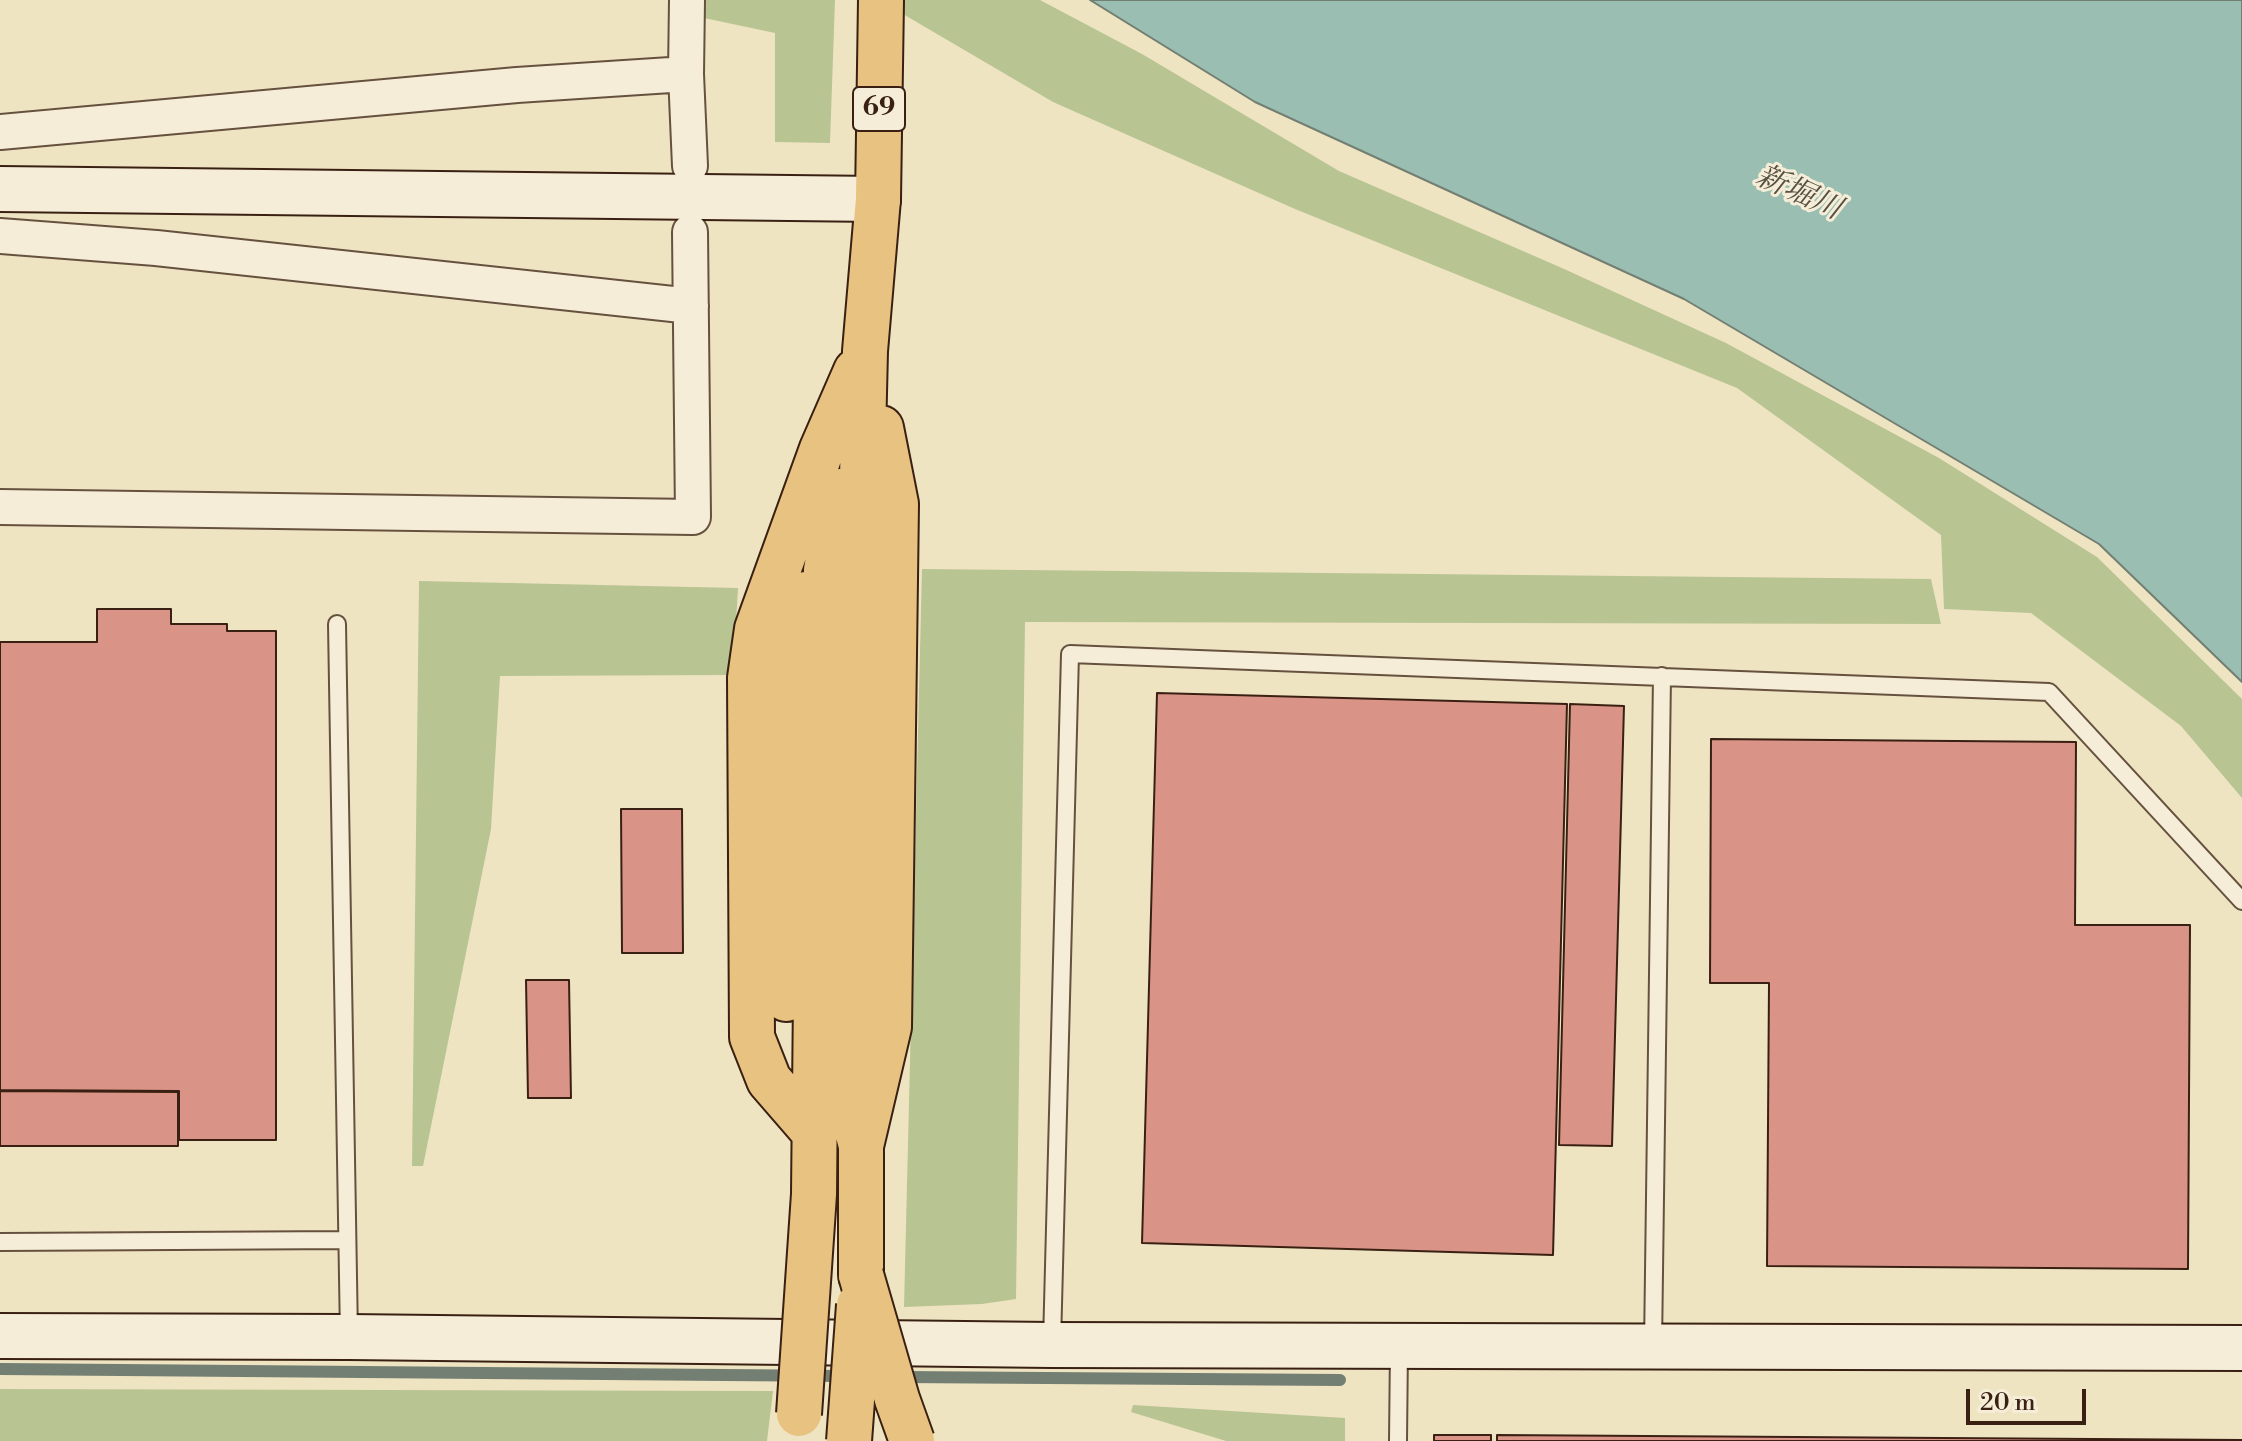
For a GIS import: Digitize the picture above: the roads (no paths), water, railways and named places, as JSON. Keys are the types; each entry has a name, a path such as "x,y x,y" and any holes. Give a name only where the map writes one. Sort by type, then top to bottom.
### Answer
{"main road":[{"name":"69","path":"865,351 878,199 881,10"},
{"path":"814,1132 769,1080 752,1037 750,678 757,629 822,449 865,351"},
{"path":"797,1432 814,1194 826,570 865,351"},
{"path":"849,1441 861,1275 861,1146 889,1027 896,504 865,351"},
{"path":"861,1275 912,1441"}],"street":[{"path":"687,0 690,166"},
{"path":"0,132 517,85 686,74"},
{"path":"0,189 878,199"},
{"path":"0,507 693,517 690,232"},
{"path":"0,236 172,250 691,306"},
{"path":"0,1336 1052,1345 2242,1348"}],"lane":[{"path":"337,624 349,1337"},
{"path":"1052,1345 1070,654 2049,692 2242,901"},
{"path":"1653,1346 1662,676"},
{"path":"0,1242 347,1240"},
{"path":"1398,1441 1399,1345"}],"water":[{"name":"新堀川","path":"1090,0 2242,0 2242,682 2099,544 1684,299 1255,102"}],"waterway":[{"path":"0,1369 845,1376"},
{"path":"899,1377 1340,1380"}]}
